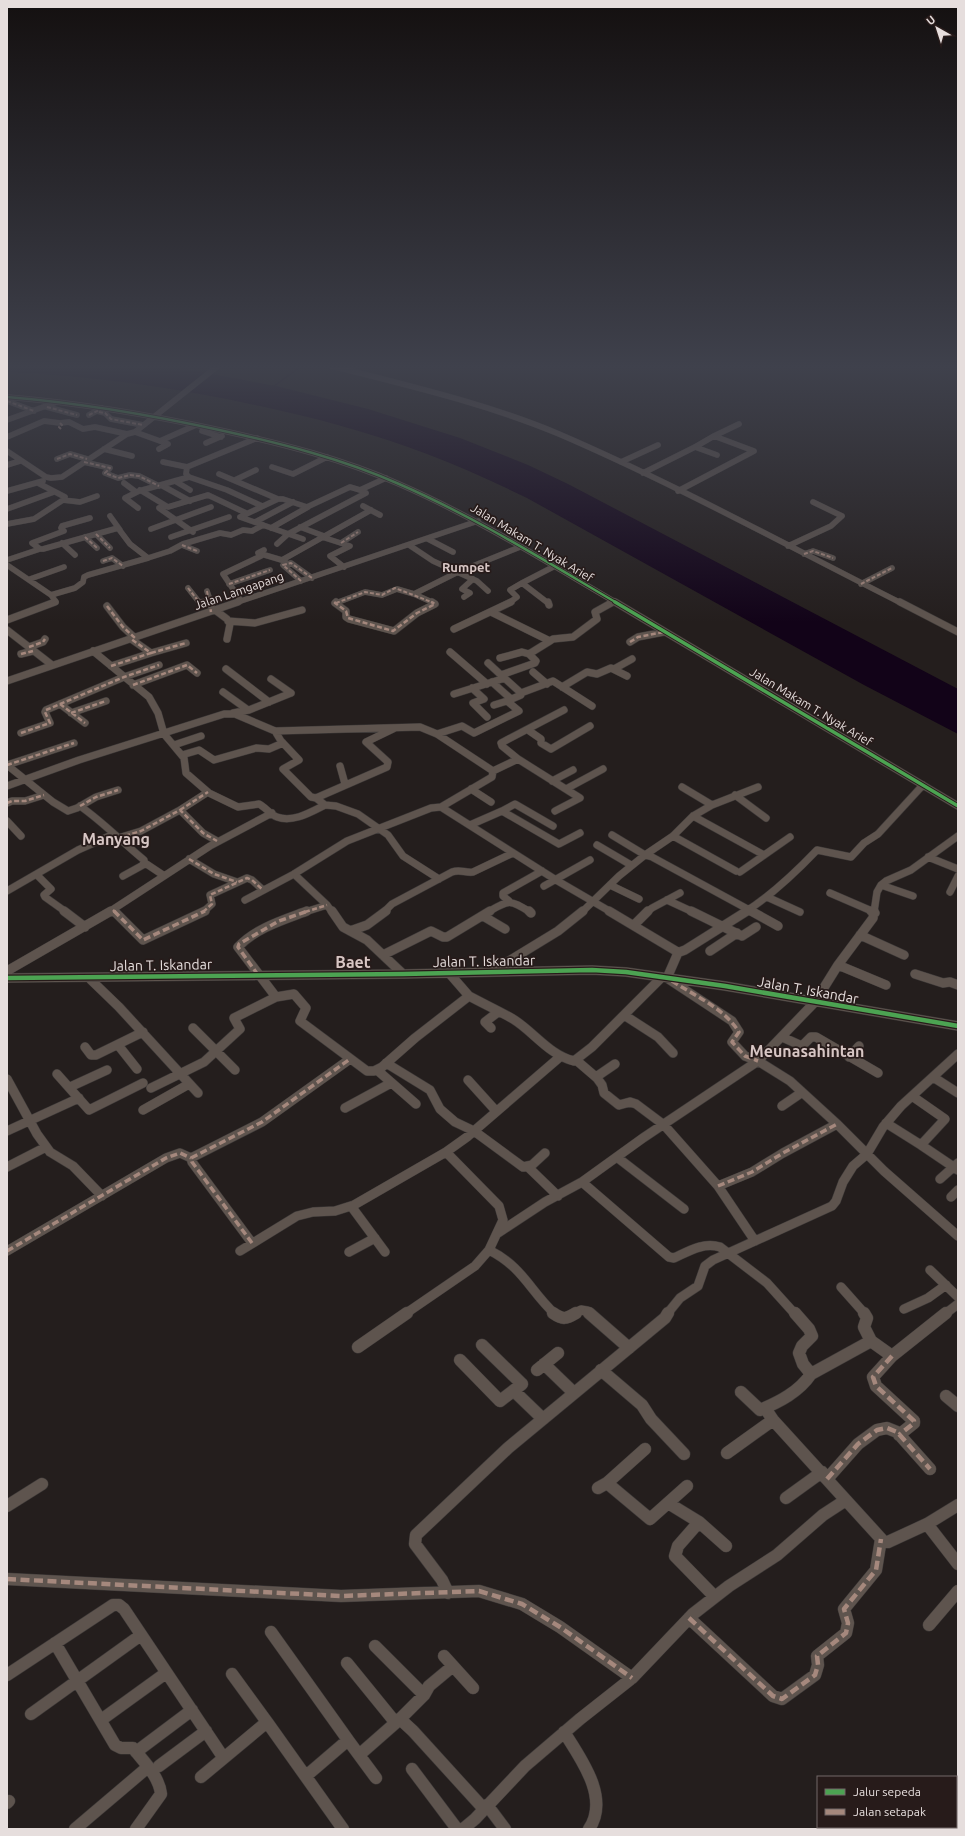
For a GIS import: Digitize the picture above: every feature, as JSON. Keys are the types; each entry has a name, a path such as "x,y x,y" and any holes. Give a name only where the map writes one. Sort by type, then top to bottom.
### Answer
{"street":[{"path":"7,451 20,461 50,479"},
{"path":"7,492 64,476 101,451"},
{"path":"111,451 132,456"},
{"path":"163,462 187,467 229,451"},
{"name":"Jalan Makam T. Nyak Arief","path":"304,451 327,457 386,478 428,496 478,521 553,567 958,806"},
{"path":"596,451 682,489 789,546 808,553 956,629"},
{"path":"621,462 646,451"},
{"path":"643,473 688,451"},
{"path":"705,451 717,455"},
{"path":"682,489 753,451"},
{"path":"57,459 70,454 110,468 105,473 118,478 131,474 148,479 160,486 164,495 166,506"},
{"path":"285,478 327,457"},
{"path":"7,465 20,461"},
{"path":"187,467 186,474 189,477"},
{"path":"272,467 293,474"},
{"path":"235,480 256,470"},
{"path":"219,474 278,499 318,508"},
{"path":"138,508 125,498 138,491 189,477 227,490 262,506"},
{"path":"360,490 386,478"},
{"path":"175,481 190,490"},
{"path":"38,483 65,497 63,500"},
{"path":"124,483 138,491 190,501"},
{"path":"271,528 309,506 350,487 366,493 300,527 288,534 277,544"},
{"path":"7,509 54,492"},
{"path":"202,538 159,508 166,506 170,507 190,501 205,493 246,513"},
{"path":"7,524 34,518 63,500 80,502 97,496"},
{"path":"278,499 240,517 303,539"},
{"path":"255,522 293,502"},
{"path":"789,546 831,526 842,516 813,502"},
{"path":"363,506 380,515"},
{"path":"151,529 210,508"},
{"path":"324,510 331,512"},
{"path":"241,601 222,574 262,553 258,553 275,560 278,558 285,561 323,536 371,510"},
{"path":"110,516 118,525 130,544 148,558"},
{"path":"171,537 229,517"},
{"path":"40,549 32,542 64,531 62,526 90,518"},
{"name":"Jalan Lamgapang","path":"7,681 478,521"},
{"path":"51,595 78,587 88,575 148,558 202,538 220,533 231,535 243,530 252,531 263,525"},
{"path":"300,527 350,546 330,557 344,567"},
{"path":"7,560 40,549 118,528 120,530"},
{"path":"341,543 358,532"},
{"path":"96,534 110,548"},
{"path":"85,537 97,548"},
{"path":"428,539 453,552"},
{"path":"62,543 75,555"},
{"path":"182,545 197,551"},
{"path":"409,545 433,560 473,579 488,591"},
{"path":"414,594 435,604 417,613 394,631 349,619 346,617 346,611 335,602 364,592 382,595 395,588 414,594 458,572 520,547"},
{"path":"808,553 833,558"},
{"path":"103,560 112,558 122,566"},
{"path":"301,581 283,565 291,563 312,578"},
{"path":"7,565 30,579 51,595 56,602 7,620"},
{"path":"30,579 64,567"},
{"path":"454,628 516,600 516,595 510,590 553,567"},
{"path":"865,582 892,568"},
{"path":"229,584 270,570"},
{"path":"464,597 470,593 462,589 473,579"},
{"path":"522,583 547,601 549,605"},
{"path":"188,588 200,602 210,601"},
{"path":"207,591 213,611 228,621 247,624 255,623 302,610"},
{"path":"529,654 550,641 575,636 597,619 595,612 614,602"},
{"path":"107,606 133,638 150,653"},
{"path":"491,612 550,641"},
{"path":"227,639 230,626 228,621"},
{"path":"7,630 52,665"},
{"path":"7,630 52,665"},
{"path":"630,642 638,637 664,632"},
{"path":"22,654 43,642 45,639"},
{"path":"111,666 186,643"},
{"path":"93,651 146,695 154,704 164,734 182,755 186,773 208,792 238,807 259,804 278,818 297,818 325,805"},
{"path":"450,652 520,710 465,737"},
{"path":"454,694 489,683 535,663 536,661 529,654 522,652 500,658"},
{"path":"562,687 587,672 593,676 599,675 632,659"},
{"path":"488,662 521,693"},
{"path":"22,733 50,723 45,711 124,677 159,665"},
{"path":"133,685 187,666 197,673"},
{"path":"226,669 269,702"},
{"path":"614,669 627,676"},
{"path":"533,672 546,684"},
{"path":"7,786 85,758 214,717 248,710 291,693 271,679"},
{"path":"494,705 553,681 570,692 572,695 592,706"},
{"path":"472,688 484,699 472,703 487,717"},
{"path":"224,692 248,710"},
{"path":"71,713 106,700"},
{"path":"60,704 85,723"},
{"path":"555,811 580,798 518,759 502,746 501,743 564,710"},
{"path":"232,714 275,731 420,727 437,734 493,771"},
{"path":"437,734 460,726 474,733"},
{"path":"528,730 541,739 541,743 551,749 590,726"},
{"path":"316,798 345,784 387,767 388,762 366,742 395,728"},
{"path":"275,731 275,734 299,760 283,770 311,797 316,798 325,805 352,811 388,835 403,856 439,879"},
{"path":"174,745 201,736"},
{"path":"7,765 74,743"},
{"path":"182,755 199,750 214,760 256,748 267,749 283,743"},
{"path":"493,771 518,759"},
{"path":"7,765 24,780 68,811 96,797 118,790"},
{"path":"340,766 345,784"},
{"path":"566,789 603,769"},
{"path":"552,781 573,770"},
{"path":"245,900 294,874 347,841 431,808 442,807 492,777 493,771"},
{"path":"563,775 577,783"},
{"path":"449,973 469,996 514,1020 537,1040 561,1056 570,1061 576,1060 592,1048 624,1015 665,977 677,953 685,950 749,910 791,877 817,850 824,850 843,857 851,857 864,843 878,834 923,785"},
{"path":"682,787 712,805"},
{"path":"490,972 557,932 579,915 631,865 673,836 693,816 712,805 735,795 758,788"},
{"path":"471,789 491,802"},
{"path":"7,891 78,850 116,836 141,831 180,810 208,792"},
{"path":"7,803 12,801 25,801 44,795"},
{"path":"735,795 766,818"},
{"path":"470,825 514,804 553,826"},
{"path":"80,806 97,818 142,857 145,863 163,876"},
{"path":"442,807 556,880 669,946 677,953"},
{"path":"180,810 203,833 217,841"},
{"path":"502,811 559,844 580,833"},
{"path":"7,971 112,910 217,841 272,813"},
{"path":"693,816 764,856"},
{"path":"7,821 10,830 21,836"},
{"path":"612,835 645,855 652,857 778,926"},
{"path":"673,836 738,872 764,856 790,837"},
{"path":"498,1233 582,1182 758,1062 815,1002 838,965 873,918 877,892 881,884 911,870 958,836"},
{"path":"597,845 631,865"},
{"path":"350,931 367,925 385,912 392,904 439,879 458,870 467,873 473,872 513,853"},
{"path":"928,857 958,870"},
{"path":"189,859 214,874 237,882"},
{"path":"544,886 590,860"},
{"path":"123,876 145,863"},
{"path":"531,913 516,903 509,901 503,896 503,893 542,871"},
{"path":"294,874 327,905 343,928 367,940 403,974"},
{"path":"37,875 51,889 44,895 45,897 85,926"},
{"path":"950,892 958,876"},
{"path":"112,910 142,940 144,940 204,912 212,904 210,895 237,882 247,878 252,880 263,890"},
{"path":"881,884 913,896"},
{"path":"610,885 639,899"},
{"path":"830,893 875,912"},
{"path":"634,926 652,908 680,894"},
{"path":"766,897 800,912"},
{"path":"667,900 742,936 756,927"},
{"path":"383,955 431,931 443,937 447,937 503,903 509,901"},
{"path":"276,997 241,953 238,946 239,944 279,921 327,905"},
{"path":"483,916 505,929"},
{"path":"710,951 737,933"},
{"path":"860,936 904,955"},
{"path":"838,965 886,985"},
{"name":"Jalan T. Iskandar","path":"7,978 403,974 592,970 626,972 665,977 958,1026"},
{"path":"915,974 943,983 950,982 958,985"},
{"path":"665,977 732,1021 739,1032 732,1042 744,1056 758,1062 790,1081 801,1093 837,1124 884,1171 958,1236"},
{"path":"89,978 143,1032 198,1093"},
{"path":"151,1088 204,1062 240,1029 234,1018 276,997 294,994 306,1008 300,1020 363,1070 367,1071 377,1070 384,1066 424,1030 469,996"},
{"path":"490,1028 485,1022 498,1012"},
{"path":"624,1015 658,1037 673,1053"},
{"path":"193,1028 235,1070"},
{"path":"85,1048 93,1056 143,1032"},
{"path":"782,1036 802,1046 811,1037 816,1037 878,1073"},
{"path":"118,1045 137,1068"},
{"path":"849,1057 859,1046"},
{"path":"448,1594 442,1580 415,1544 416,1536 508,1448 665,1318 672,1306 681,1297 700,1284 703,1278 704,1269 707,1265 726,1251 755,1241 832,1206 836,1201 843,1182 853,1166 868,1154 886,1123 901,1106 958,1054"},
{"path":"240,1251 287,1221 298,1216 313,1212 335,1211 354,1205 446,1152 474,1131 561,1056"},
{"path":"191,1158 262,1122 350,1059"},
{"path":"576,1060 596,1077 602,1084 604,1093 615,1103 619,1105 630,1102 636,1104 664,1125 718,1186 730,1206 755,1241"},
{"path":"386,1063 430,1090 440,1109 455,1122 474,1131 523,1166 528,1167 558,1196"},
{"path":"596,1077 615,1064"},
{"path":"70,1087 107,1070"},
{"path":"377,1070 416,1104"},
{"path":"57,1074 89,1110 142,1083"},
{"path":"933,1077 958,1093"},
{"path":"7,1079 46,1147 53,1155 65,1160 73,1166 102,1196"},
{"path":"468,1080 496,1112"},
{"path":"345,1108 391,1083"},
{"path":"143,1110 189,1084"},
{"path":"782,1106 801,1093"},
{"path":"912,1096 945,1119 944,1122 921,1145"},
{"path":"7,1131 79,1098"},
{"path":"886,1123 956,1167 940,1178"},
{"path":"718,1186 752,1172 783,1153 837,1124"},
{"path":"7,1167 46,1147"},
{"path":"358,1347 475,1266 489,1250 498,1233 503,1220 499,1206 446,1152"},
{"path":"7,1251 172,1155 180,1153 191,1158 192,1162 252,1243"},
{"path":"528,1167 545,1153"},
{"path":"618,1158 684,1209"},
{"path":"582,1182 669,1257 674,1258 704,1244 713,1244 726,1251 768,1283 809,1329 812,1336 802,1346 799,1353 803,1364 811,1374"},
{"path":"354,1205 351,1206 385,1252"},
{"path":"349,1252 375,1238"},
{"path":"489,1250 498,1254 511,1265 553,1313 561,1319 566,1319 581,1310 586,1311 628,1348"},
{"path":"930,1270 958,1297"},
{"path":"904,1309 928,1298 946,1285"},
{"path":"841,1287 866,1315 867,1318 864,1327 871,1341 892,1356"},
{"path":"899,1435 914,1423 914,1421 876,1386 873,1381 873,1377 892,1356 958,1304"},
{"path":"741,1392 760,1410 801,1387 807,1382 811,1374 871,1341"},
{"path":"460,1360 500,1401 522,1384 482,1345"},
{"path":"558,1353 541,1367 574,1393"},
{"path":"601,1370 642,1405 651,1420 684,1454"},
{"path":"514,1391 543,1419"},
{"path":"946,1396 958,1406"},
{"path":"765,1408 773,1420 881,1539 888,1542 927,1524 958,1505"},
{"path":"727,1453 773,1420"},
{"path":"786,1498 824,1476 848,1452 879,1429 887,1427 894,1430 930,1469"},
{"path":"645,1449 602,1485 650,1519 687,1486"},
{"path":"7,1506 42,1484"},
{"path":"463,1829 525,1766 564,1732 627,1682 689,1618 729,1586 777,1555 823,1515 846,1500"},
{"path":"668,1503 699,1522 726,1546"},
{"path":"699,1522 678,1546 675,1556 715,1597"},
{"path":"927,1524 958,1564"},
{"path":"689,1618 772,1696 782,1699 815,1675 818,1665 817,1656 846,1633 848,1623 844,1609 876,1570 881,1539"},
{"path":"7,1579 341,1596 448,1594 479,1591 522,1604 560,1627 627,1682"},
{"path":"929,1625 958,1591"},
{"path":"7,1675 112,1605 119,1605 124,1609 223,1757"},
{"path":"271,1632 376,1778"},
{"path":"31,1714 141,1635"},
{"path":"55,1643 115,1745 121,1748 133,1748 153,1767 161,1794 136,1829"},
{"path":"374,1646 424,1695"},
{"path":"444,1656 473,1688"},
{"path":"347,1663 397,1721 414,1731 505,1829"},
{"path":"359,1756 424,1695 429,1686 453,1666"},
{"path":"101,1720 166,1673"},
{"path":"232,1674 343,1829"},
{"path":"136,1752 192,1710"},
{"path":"201,1777 223,1757 267,1722"},
{"path":"75,1829 153,1767 206,1731"},
{"path":"564,1732 578,1755 590,1780 596,1800 597,1811 595,1819 589,1829"},
{"path":"306,1776 348,1740"},
{"path":"412,1769 457,1829"}],"shaded area":[{"path":"418,451 492,451 528,465 568,484 958,689 958,734 864,685 527,498"}],"marked path":[{"path":"57,459 70,454 87,459"},
{"path":"84,462 110,468 105,473 118,478 135,475 144,477 159,486"},
{"path":"341,543 358,532"},
{"path":"96,534 110,548"},
{"path":"85,537 97,548"},
{"path":"182,545 197,551"},
{"path":"804,554 813,551 833,558"},
{"path":"103,561 112,558 123,566"},
{"path":"301,581 283,565 291,563 312,578"},
{"path":"861,584 892,568"},
{"path":"229,584 270,570"},
{"path":"188,588 199,602 210,601"},
{"path":"395,588 435,604 417,613 393,631 348,618 346,611 335,603 365,592 382,595 395,588"},
{"path":"207,591 211,612"},
{"path":"107,606 123,627 135,638"},
{"path":"630,642 638,637 664,632"},
{"path":"29,647 43,642 45,639"},
{"path":"111,666 151,653 131,639"},
{"path":"151,653 186,643"},
{"path":"21,654 33,651"},
{"path":"21,733 50,723 45,712 46,710 124,677 159,665"},
{"path":"133,685 187,665 197,673"},
{"path":"71,713 106,701"},
{"path":"60,704 85,723"},
{"path":"7,765 74,743"},
{"path":"80,806 96,797 118,790"},
{"path":"180,810 208,792"},
{"path":"7,803 12,801 25,801 44,795"},
{"path":"118,838 141,831 180,810 203,833 217,841"},
{"path":"189,859 214,874 237,882"},
{"path":"113,910 143,940 204,912 212,904 210,895 247,878 252,880 263,890"},
{"path":"258,975 238,947 239,944 279,921 327,905"},
{"path":"672,981 721,1012 732,1021 739,1032 732,1042 745,1056 758,1061"},
{"path":"252,1243 192,1162 191,1158 262,1122 350,1059"},
{"path":"718,1186 752,1172 783,1153 837,1124"},
{"path":"7,1251 166,1158 180,1153 191,1158"},
{"path":"892,1356 873,1377 876,1386 914,1421 914,1423 899,1435"},
{"path":"827,1479 839,1463 858,1444 877,1430 887,1428 895,1430 930,1469"},
{"path":"689,1618 773,1696 782,1699 815,1675 818,1665 817,1656 846,1633 848,1623 844,1609 876,1570 881,1539"},
{"path":"7,1579 341,1596 479,1591 522,1604 560,1627 632,1678"}],"cycle path":[{"path":"304,451 365,470 398,483 478,521 958,806"},
{"path":"7,978 403,974 592,970 626,972 725,986 958,1026"}],"district":[{"name":"Rumpet","path":"466,567"},
{"name":"Manyang","path":"116,839"},
{"name":"Baet","path":"353,962"},
{"name":"Meunasahintan","path":"807,1051"}]}
